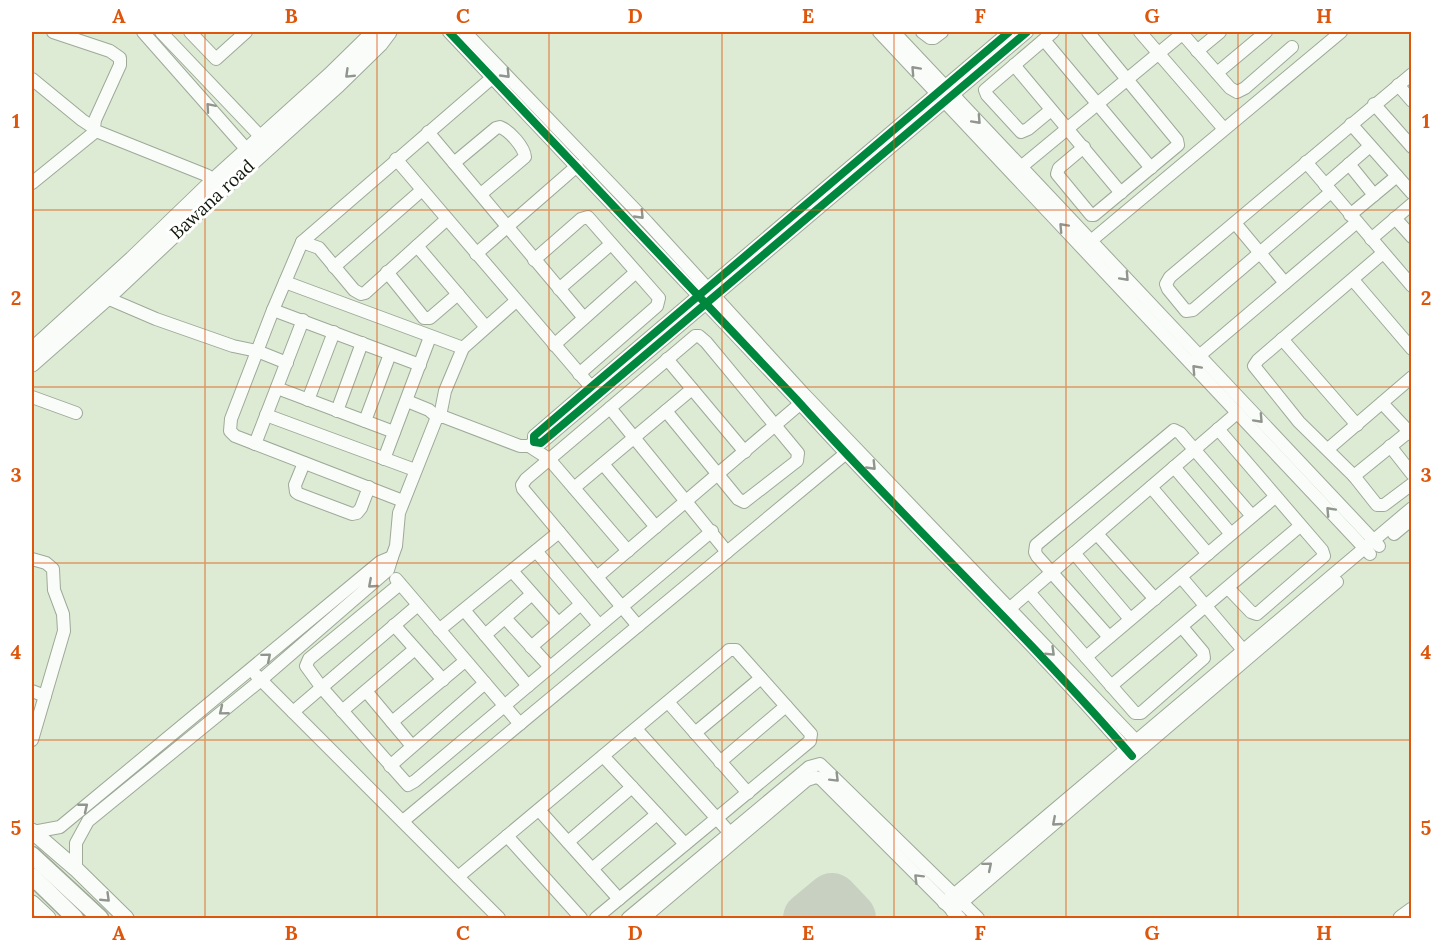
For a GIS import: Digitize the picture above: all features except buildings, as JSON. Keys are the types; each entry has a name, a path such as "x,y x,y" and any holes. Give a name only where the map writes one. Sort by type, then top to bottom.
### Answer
{"highway":[{"path":"34,865 75,918"},
{"path":"34,865 100,918"}],"main road":[{"name":"Bawana road","path":"34,352 107,298 220,183 248,151 374,32"},
{"name":"Bawana road","path":"34,352 132,259 338,85 380,44 389,32"},
{"path":"32,831 76,869 126,918"},
{"path":"32,903 48,918"},
{"path":"1401,918 1412,910"}],"street":[{"path":"32,183 95,129 95,120 120,65 120,58 110,51 53,32"},
{"path":"143,32 248,151"},
{"path":"190,32 216,58 246,32"},
{"path":"449,32 577,166 706,295 801,404 1009,609 1134,748"},
{"path":"465,32 1013,626 1134,748"},
{"path":"879,32 1021,167 1238,413 1372,547"},
{"path":"894,32 945,94 1087,244 1199,356 1372,547"},
{"path":"922,32 930,38 942,32"},
{"path":"945,94 1009,32"},
{"path":"531,444 534,436 591,387 706,295 945,94 1028,32"},
{"path":"1084,147 1058,171 1059,178 1090,216 1178,145 1088,32"},
{"path":"1140,32 1224,129"},
{"path":"1197,51 1220,32"},
{"path":"1217,73 1266,32"},
{"path":"155,45 165,33 262,138"},
{"path":"1021,167 1181,33 1233,91 1241,91 1292,47"},
{"path":"1087,244 1336,33"},
{"path":"1052,110 1021,132 985,90 1048,36 1098,104 1151,168"},
{"path":"1014,65 1120,193"},
{"path":"1370,146 1260,253 1193,310 1183,308 1168,289 1167,280 1412,74"},
{"path":"403,501 232,434 230,423 273,310 302,242 493,77"},
{"path":"32,79 95,129 220,183"},
{"path":"1398,85 1412,101"},
{"path":"1374,104 1412,147"},
{"path":"1352,124 1412,193"},
{"path":"454,163 496,128 507,130 524,151 525,157 481,194"},
{"path":"428,132 584,318"},
{"path":"396,159 591,387"},
{"path":"1306,162 1412,286"},
{"path":"1349,164 1374,195"},
{"path":"476,254 577,166"},
{"path":"1199,356 1285,283 1354,218 1374,195 1397,176"},
{"path":"334,267 422,190"},
{"path":"1371,238 1412,204"},
{"path":"534,260 585,216 591,219 659,298 657,306 579,374"},
{"path":"1395,218 1412,237"},
{"path":"302,242 319,248 354,290 361,294 365,293 447,219"},
{"path":"1235,223 1285,283"},
{"path":"559,289 611,244"},
{"path":"417,246 485,326"},
{"path":"1383,253 1255,363 1255,369 1303,427 1328,449 1380,506 1412,484"},
{"path":"387,272 424,318 430,318 458,294"},
{"path":"554,345 636,272"},
{"path":"1353,280 1412,350"},
{"path":"285,282 463,348"},
{"path":"406,401 438,416 515,444 541,443 706,295"},
{"path":"107,298 175,326 233,346 257,351 287,363"},
{"path":"76,869 76,843 88,821 261,680 388,570 396,546 397,520 403,501 463,348 485,326 516,301"},
{"path":"273,310 420,365"},
{"path":"255,444 303,320"},
{"path":"308,400 333,332"},
{"path":"638,626 522,486 526,478 695,336 703,339 798,453 793,464 744,502 738,499 666,411"},
{"path":"384,459 430,337"},
{"path":"1282,339 1357,425"},
{"path":"338,411 362,343"},
{"path":"365,421 390,354"},
{"path":"666,359 745,452"},
{"path":"1328,449 1412,377"},
{"path":"277,388 394,432"},
{"path":"574,488 692,389"},
{"path":"32,397 76,413"},
{"path":"1354,476 1410,432 1382,403"},
{"path":"597,577 801,404"},
{"path":"610,408 727,552"},
{"path":"1009,609 1238,413"},
{"path":"266,416 415,470"},
{"path":"1218,429 1322,550 1324,556 1257,614 1251,612 1228,588"},
{"path":"1109,637 1051,573 1035,552 1036,545 1171,431 1177,431 1252,516"},
{"path":"531,444 549,459 628,551"},
{"path":"1390,447 1412,474"},
{"path":"402,821 850,450"},
{"path":"304,463 294,485 296,492 352,514 357,513 361,508 369,487"},
{"path":"603,464 656,528"},
{"path":"1174,468 1231,534"},
{"path":"1151,487 1208,554"},
{"path":"1086,657 1275,497"},
{"path":"1134,748 1372,547 1412,508"},
{"path":"954,906 1243,650 1372,547 1412,519"},
{"path":"1112,686 1300,526"},
{"path":"400,584 306,662 308,670 322,688 404,783 410,784 712,531"},
{"path":"439,630 560,532"},
{"path":"1097,534 1155,599"},
{"path":"536,551 599,625"},
{"path":"1074,553 1130,620"},
{"path":"32,831 60,827 380,562 392,558"},
{"path":"32,559 46,563 53,569 54,590 63,614 64,636 32,740"},
{"path":"388,570 520,724"},
{"path":"512,571 558,623"},
{"path":"1181,577 1243,650"},
{"path":"1029,591 1135,713 1141,713 1204,658 1203,652 1182,627"},
{"path":"485,635 532,594"},
{"path":"293,712 417,604"},
{"path":"531,646 581,604"},
{"path":"464,610 528,686"},
{"path":"505,618 550,667"},
{"path":"394,625 442,680"},
{"path":"342,711 415,649"},
{"path":"458,877 733,649 812,738 808,744 596,918"},
{"path":"392,722 465,660"},
{"path":"251,670 499,918"},
{"path":"695,733 761,678"},
{"path":"390,766 485,683"},
{"path":"32,691 45,696"},
{"path":"366,691 412,747"},
{"path":"668,702 748,793"},
{"path":"720,762 786,706"},
{"path":"636,729 730,833"},
{"path":"603,756 685,844"},
{"path":"628,918 809,767 820,764 954,906"},
{"path":"644,918 811,777 821,779 954,906 978,918"},
{"path":"568,842 632,787"},
{"path":"539,810 619,899"},
{"path":"592,868 657,814"},
{"path":"507,836 581,918"}],"runway":[{"path":"809,918 832,899 850,918"}],"cycle path":[{"path":"449,32 879,489 1050,665 1132,756"},
{"path":"1009,32 534,436 534,442 541,443 1027,32"}]}
